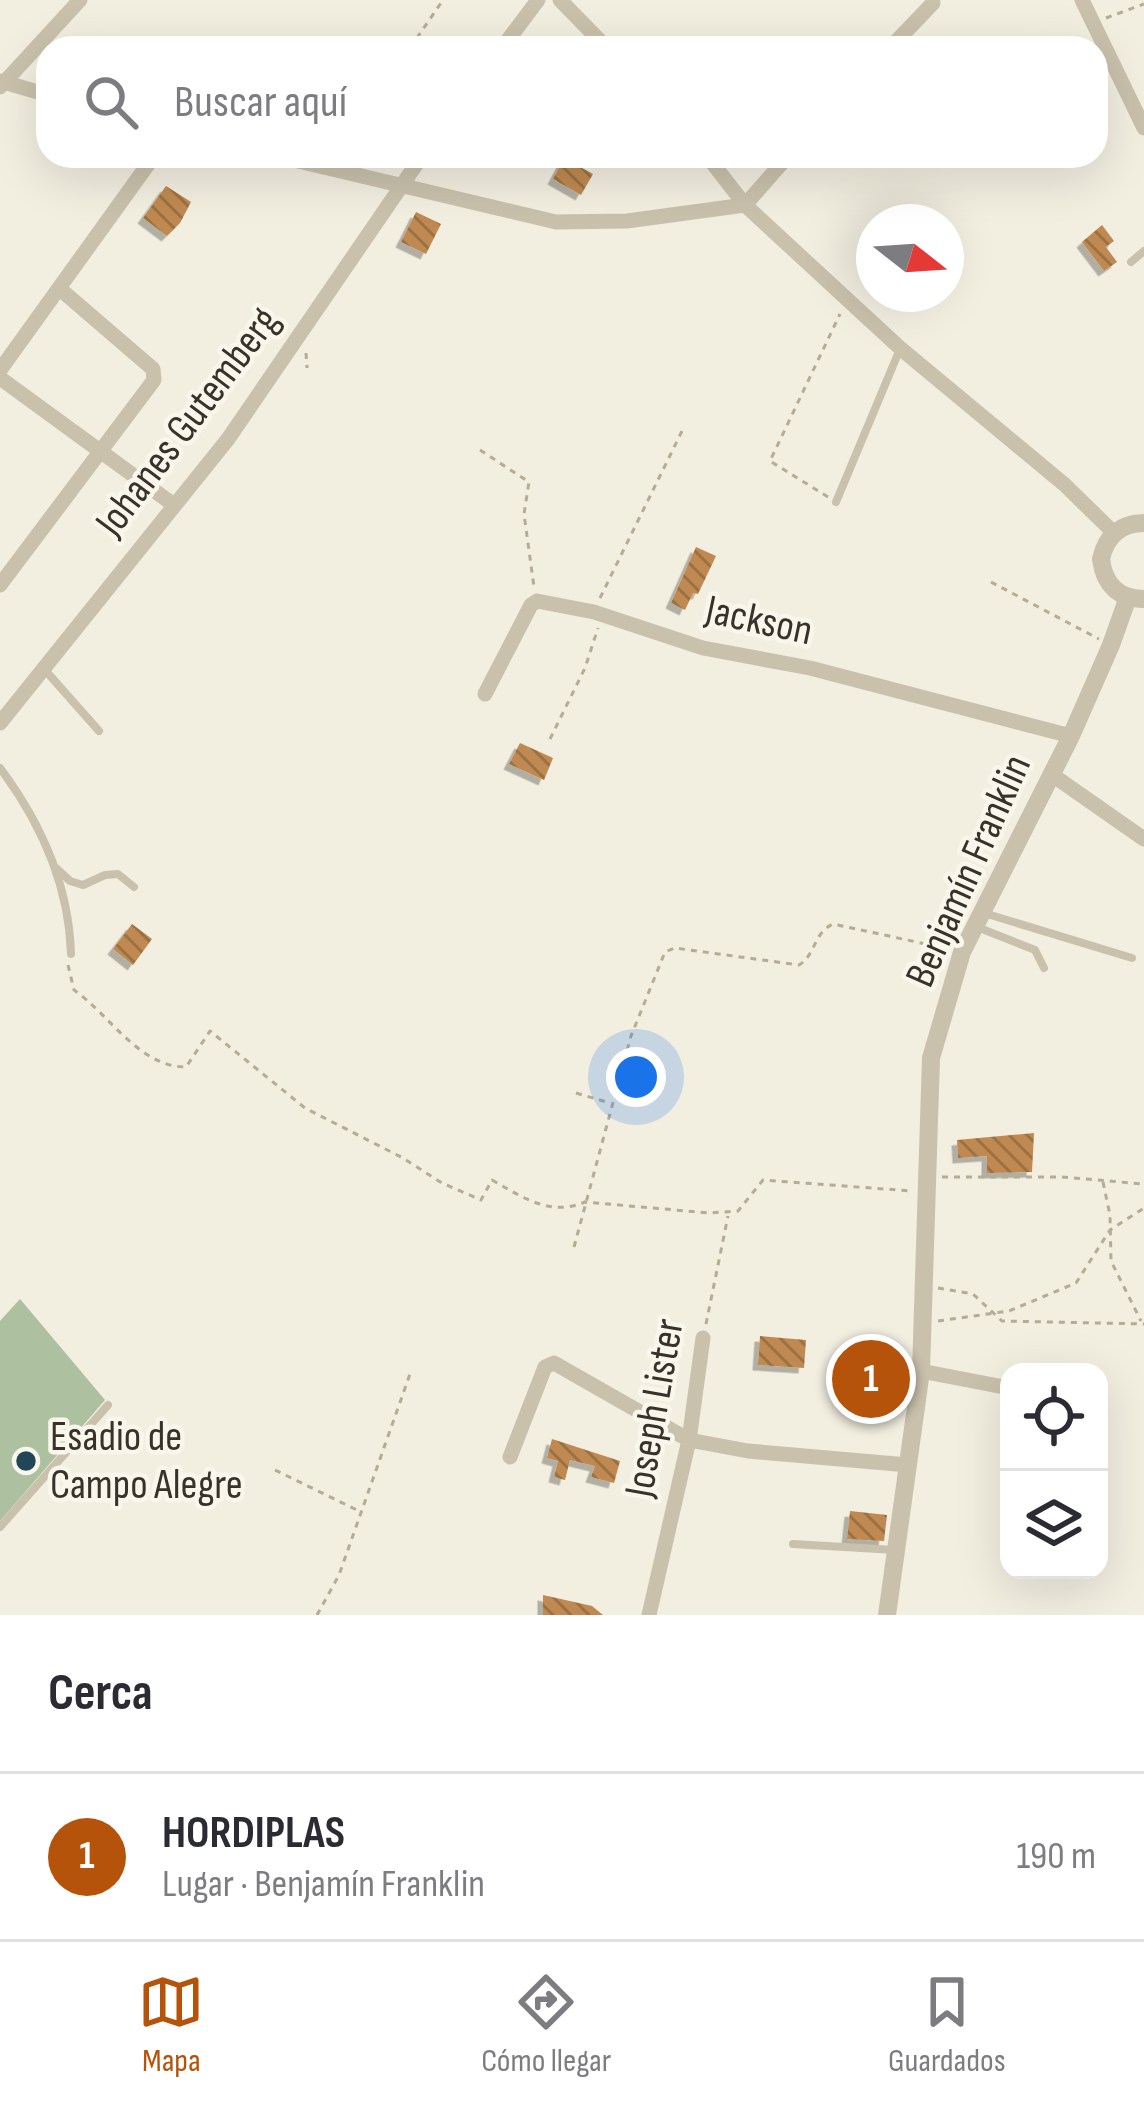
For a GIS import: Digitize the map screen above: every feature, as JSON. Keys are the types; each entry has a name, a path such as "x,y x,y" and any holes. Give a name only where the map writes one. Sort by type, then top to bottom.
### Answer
{"street":[{"path":"46,36 80,0"},
{"path":"511,36 538,0"},
{"path":"560,0 595,36"},
{"path":"1082,0 1099,36"},
{"path":"901,36 933,3"},
{"path":"1,83 36,46"},
{"path":"1108,54 1144,128"},
{"path":"1,83 36,91"},
{"path":"146,168 0,374 174,505"},
{"path":"322,168 556,222 627,221 745,205 777,168"},
{"name":"Johanes Gutemberg","path":"1,719 228,439 413,168"},
{"path":"716,168 745,205 900,348 1065,485 1114,532"},
{"path":"0,585 154,380 153,369 60,289"},
{"path":"1136,598 1111,587 1102,569 1103,549 1114,532 1144,523"},
{"name":"Benjamín Franklin","path":"887,1615 921,1371 931,1058 962,952 1136,598"},
{"path":"485,694 537,601"},
{"name":"Jackson","path":"537,601 598,613 704,647 810,668 1071,736"},
{"path":"1051,774 1144,839"},
{"name":"Joseph Lister","path":"649,1615 689,1440 704,1338"},
{"path":"510,1457 545,1367 554,1363 689,1440 767,1453 908,1466"},
{"path":"921,1371 1000,1386"}],"lane":[{"path":"1131,262 1144,251"},
{"path":"836,502 900,348"},
{"path":"44,669 99,731"},
{"path":"0,768 55,867 70,923 70,954"},
{"path":"55,867 70,881 83,885 118,874 134,887"},
{"path":"979,920 1132,958"},
{"path":"979,920 1035,950 1044,968"},
{"path":"0,1527 108,1405"},
{"path":"794,1544 897,1550"}],"path":[{"path":"418,36 443,0"},
{"path":"1093,23 1144,4"},
{"path":"836,502 770,461 848,296"},
{"path":"550,739 586,668 598,613 684,427"},
{"path":"480,450 529,482 524,514 537,601"},
{"path":"991,582 1111,645"},
{"path":"574,1247 631,1036 665,952 675,948 799,964 808,960 819,933 840,924 962,952"},
{"path":"70,954 67,971 74,990 136,1047 173,1067 186,1067 210,1031 305,1108 481,1200 492,1180 543,1207 572,1208 585,1202 728,1214 746,1204 755,1185 763,1180 1144,1184"},
{"path":"576,1093 612,1104"},
{"path":"925,1285 974,1294 1003,1321 1143,1324 1111,1261 1103,1180"},
{"path":"924,1323 1009,1311 1076,1283 1110,1231 1144,1208"},
{"name":"Joseph Lister","path":"704,1338 728,1214"},
{"path":"316,1615 339,1575 410,1374"},
{"path":"274,1470 362,1513"}],"green space":[{"name":"Esadio de Campo Alegre","path":"20,1299 105,1400 0,1521 0,1321"}],"building":[{"path":"559,168 582,168 593,174 581,195 553,179"},
{"path":"166,186 191,202 167,236 143,218"},
{"path":"416,212 441,224 426,254 401,242"},
{"path":"1102,225 1114,241 1106,247 1117,262 1104,271 1082,242"},
{"path":"696,547 716,556 685,610 671,603"},
{"path":"520,743 553,758 544,780 509,764"},
{"path":"132,924 152,939 133,965 113,949"},
{"path":"1034,1133 1032,1172 987,1173 987,1156 958,1158 957,1140"},
{"path":"760,1336 806,1340 804,1368 758,1365"},
{"path":"552,1439 620,1461 614,1483 591,1477 595,1466 570,1460 565,1480 554,1477 558,1461 547,1458"},
{"path":"850,1511 887,1515 884,1541 847,1539"},
{"path":"543,1595 592,1606 603,1615 543,1615"}],"place":[{"name":"HORDIPLAS","path":"871,1379"},
{"name":"Esadio de Campo Alegre","path":"26,1461"}]}
